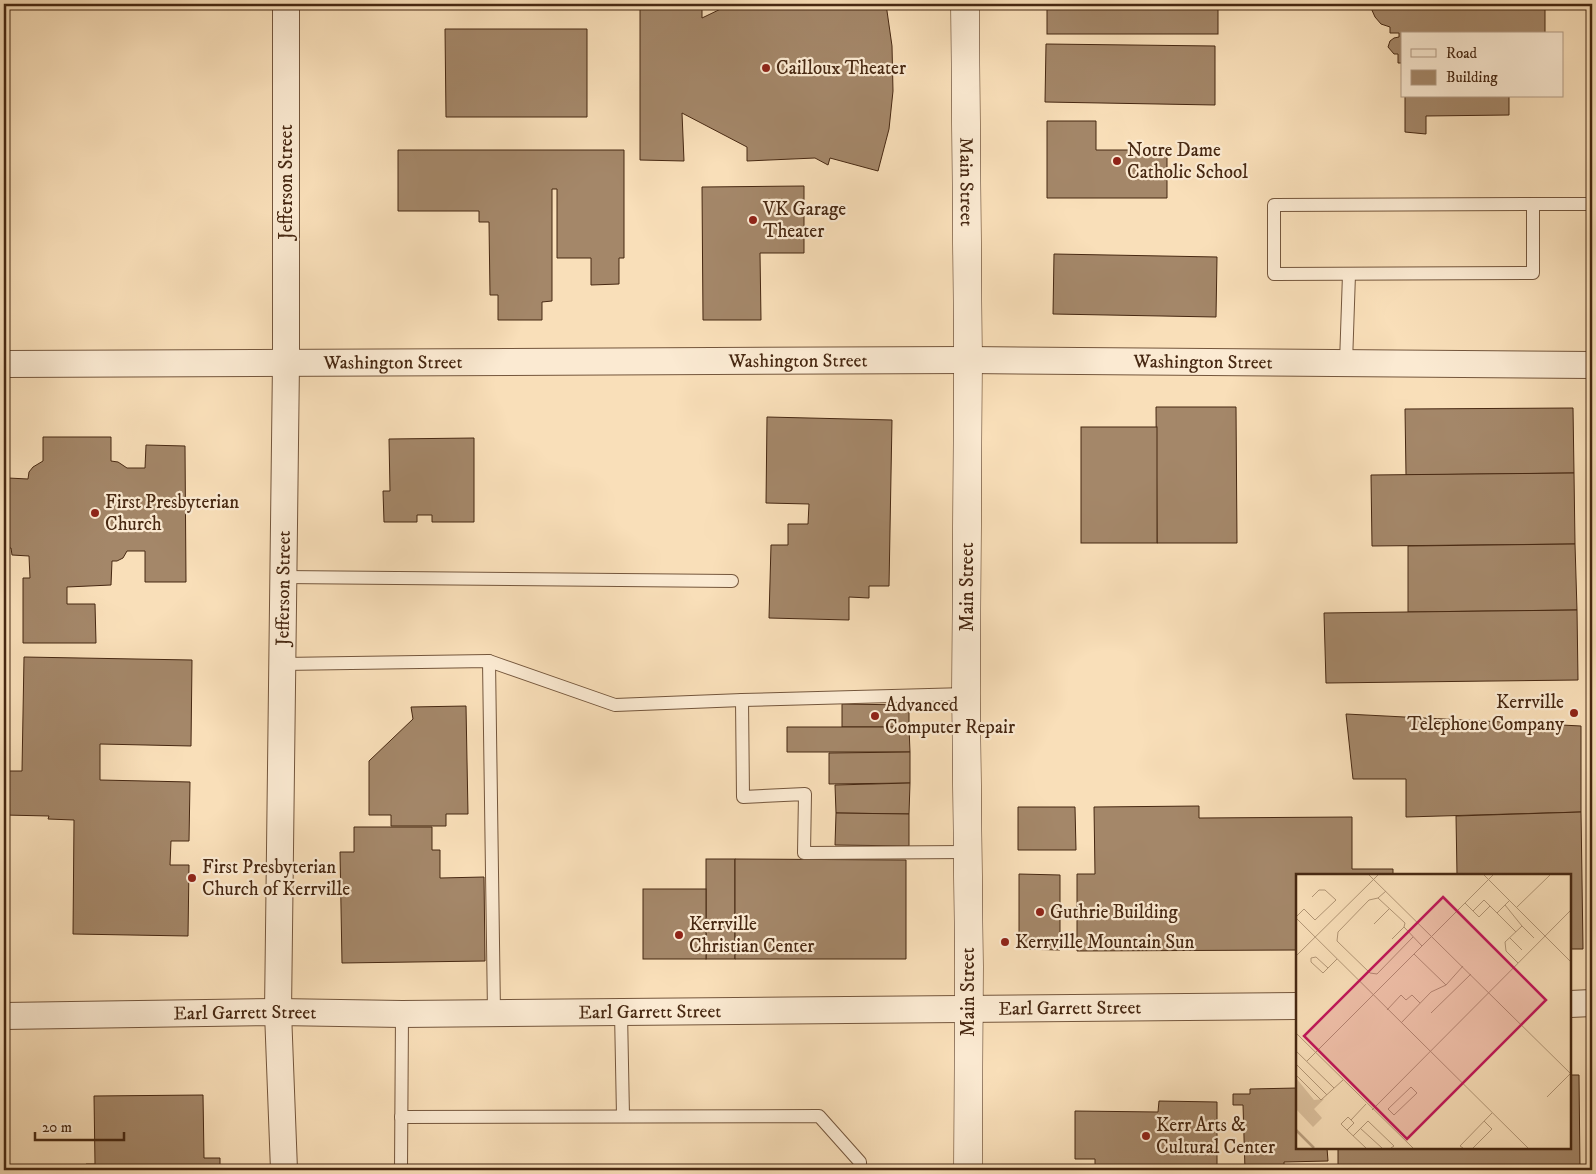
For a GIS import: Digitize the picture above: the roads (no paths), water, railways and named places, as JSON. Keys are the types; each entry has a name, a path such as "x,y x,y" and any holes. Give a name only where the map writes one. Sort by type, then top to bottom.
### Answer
{"main road":[{"name":"Main Street","path":"965,4 968,360 966,694 968,1170"}],"street":[{"name":"Jefferson Street","path":"284,1170 278,1012 286,362 286,4"},
{"name":"Washington Street","path":"4,364 968,360 1592,365"},
{"path":"1571,1004 1592,1004"},
{"name":"Earl Garrett Street","path":"4,1016 278,1012 402,1014 1296,1006"}],"lane":[{"path":"1533,204 1533,273 1274,274 1274,205 1533,204 1592,204"},
{"path":"1346,363 1349,274"},
{"path":"283,578 732,582"},
{"path":"282,664 489,661 615,705 966,694"},
{"path":"489,661 494,1013"},
{"path":"742,700 743,797 805,794 804,853 968,852"},
{"path":"622,1012 623,1116"},
{"path":"401,1170 402,1014"},
{"path":"402,1117 819,1116 860,1162 860,1170"}],"place":[{"name":"Cailloux Theater","path":"766,68"},
{"name":"Notre Dame Catholic School","path":"1117,161"},
{"name":"VK Garage Theater","path":"753,220"},
{"name":"First Presbyterian Church","path":"95,513"},
{"name":"Kerrville Telephone Company","path":"1574,713"},
{"name":"Advanced Computer Repair","path":"875,716"},
{"name":"First Presbyterian Church of Kerrville","path":"192,878"},
{"name":"Guthrie Building","path":"1040,912"},
{"name":"Kerrville Christian Center","path":"679,935"},
{"name":"Kerrville Mountain Sun","path":"1005,942"},
{"name":"Kerr Arts & Cultural Center","path":"1146,1136"}]}
